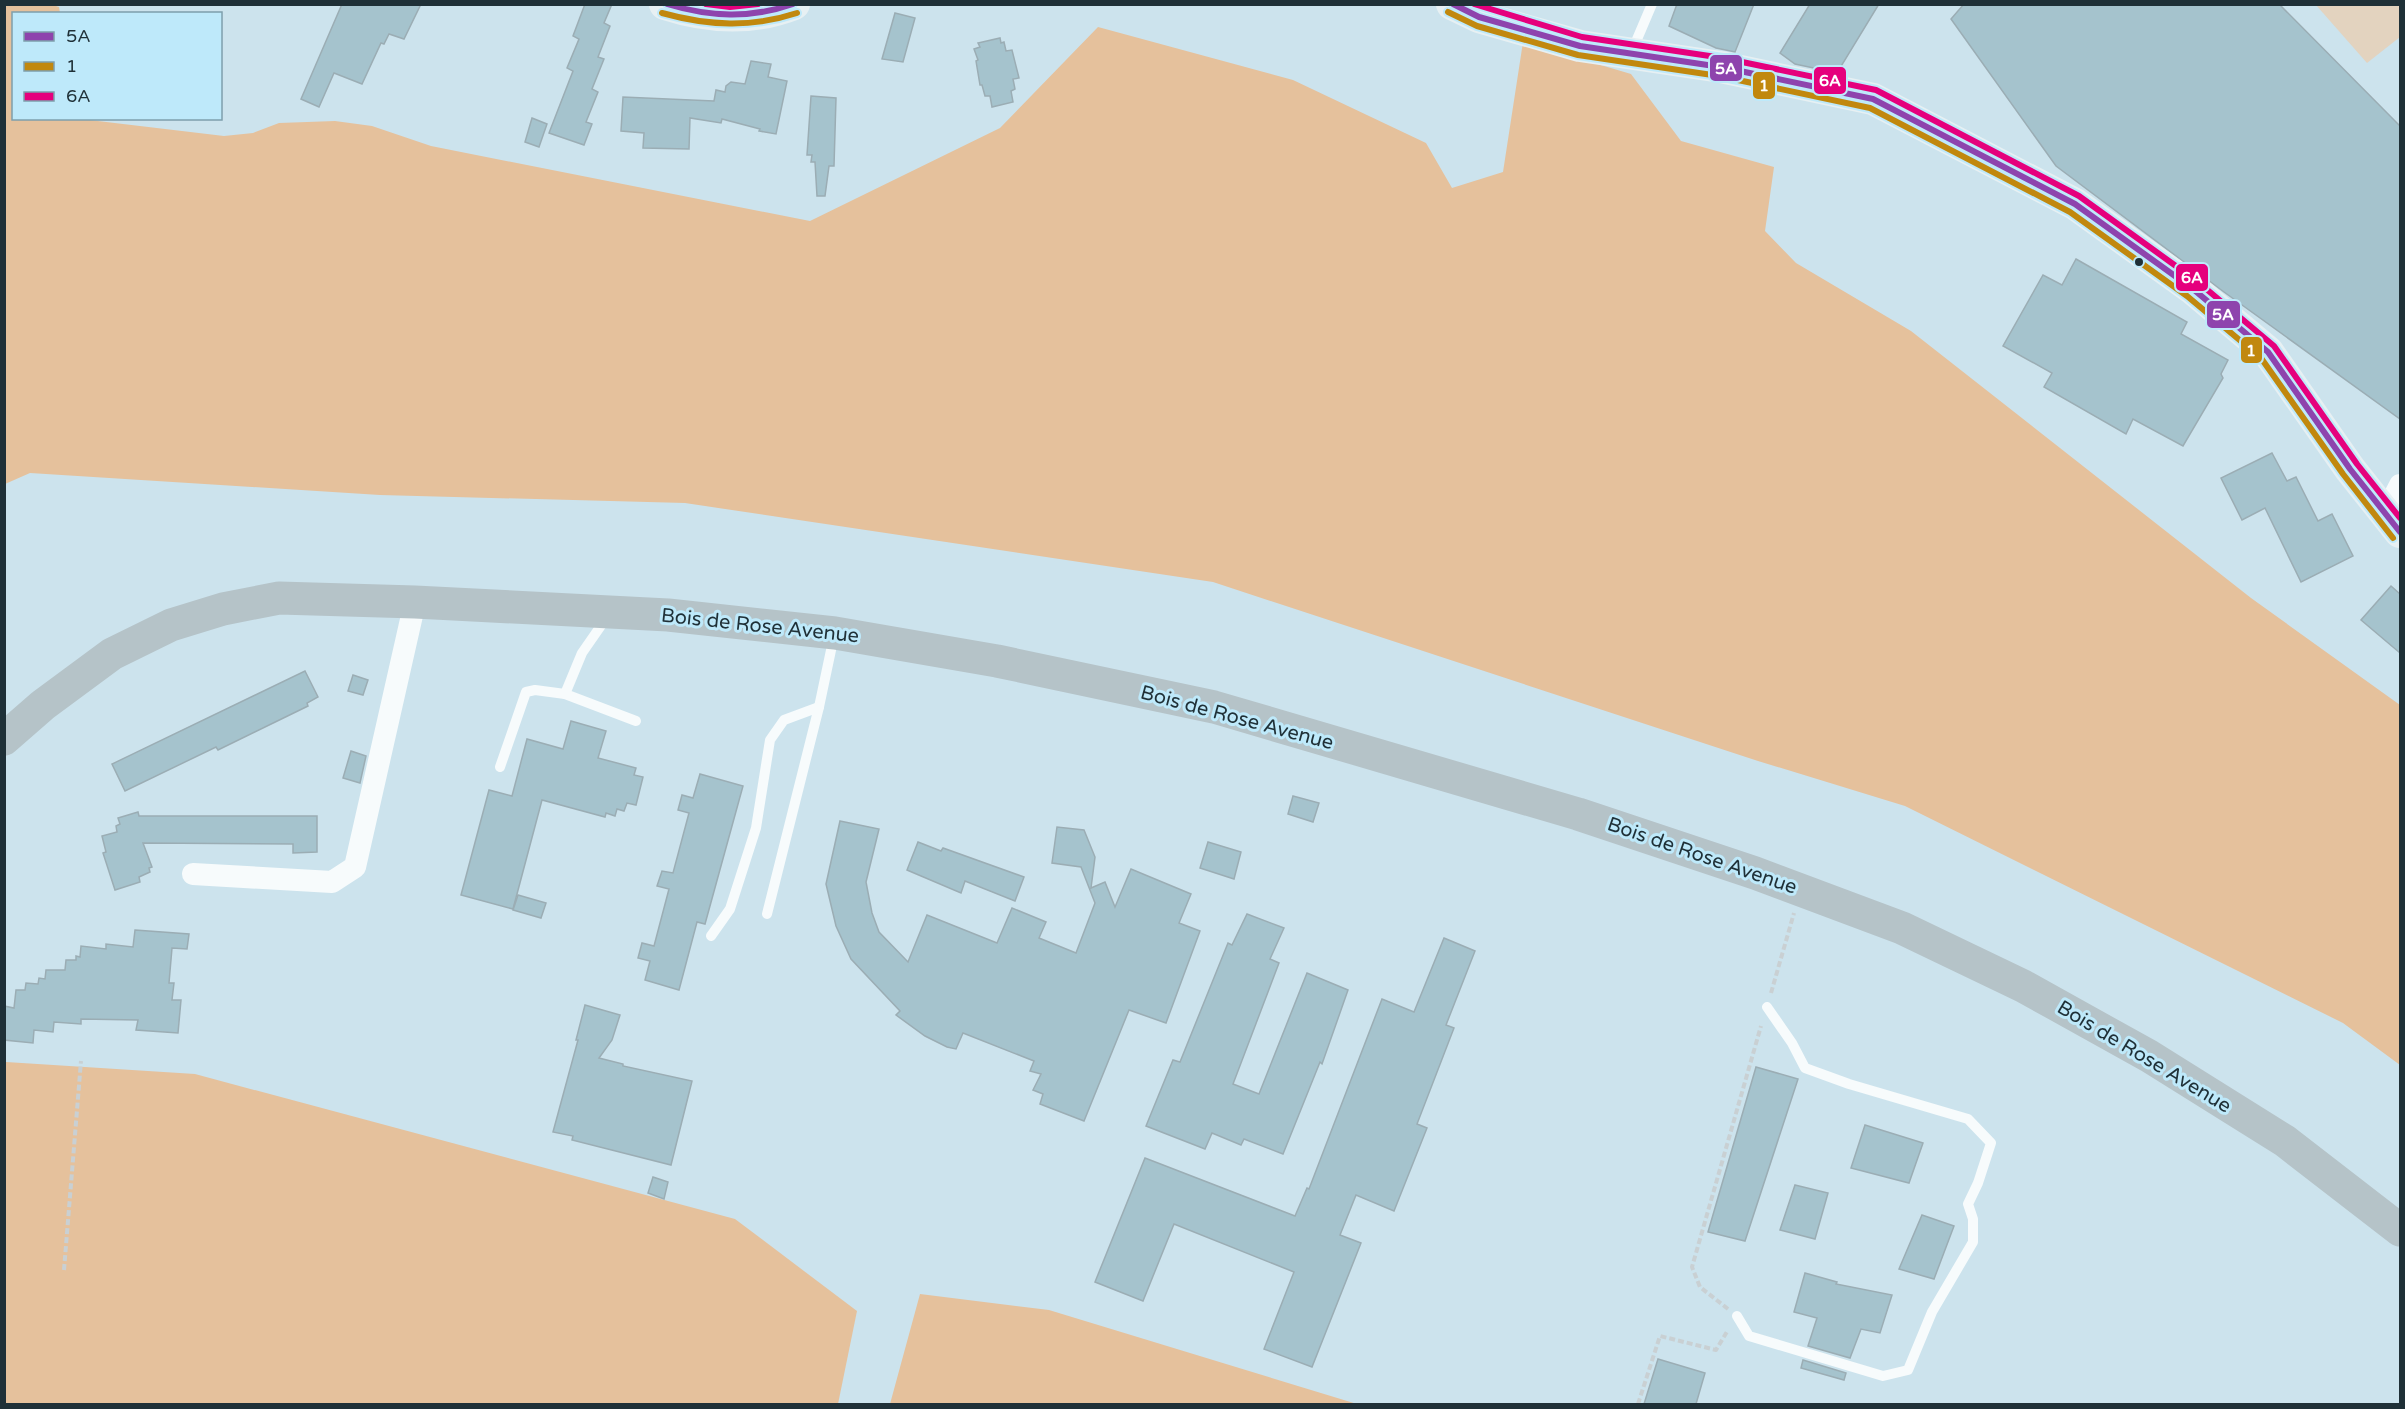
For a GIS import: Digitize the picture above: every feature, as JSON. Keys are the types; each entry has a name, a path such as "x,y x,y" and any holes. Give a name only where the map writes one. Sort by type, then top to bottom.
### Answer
{"main road":[{"path":"665,4 690,12 744,17 794,4"},
{"path":"1452,4 1479,17 1580,46 1721,67 1873,99 2075,204 2193,289 2268,352 2350,469 2393,523"},
{"name":"Bois de Rose Avenue","path":"4,739 43,705 112,654 171,625 223,609 279,598 415,602 668,615 835,633 997,661 1214,707 1578,814 1800,890 1902,928 2024,986 2149,1056 2285,1141 2400,1230"}],"street":[{"path":"2393,523 2400,485"},
{"path":"193,874 332,882 355,867 415,602"}],"lane":[{"path":"1630,54 1653,4"},
{"path":"565,694 582,654 611,612"},
{"path":"767,914 819,707 835,633"},
{"path":"500,767 526,692 535,690 565,694 636,721"},
{"path":"711,936 730,909 756,828 770,740 784,720 819,707"},
{"path":"1737,1316 1749,1336 1883,1376 1908,1370 1932,1312 1973,1242 1973,1219 1968,1204 1978,1183 1990,1143 1968,1119 1849,1084 1805,1068 1792,1043 1767,1007"}],"path":[{"path":"1638,1404 1660,1336 1716,1350 1737,1316 1700,1287 1692,1267 1800,890"},
{"path":"64,1270 81,1061"}],"shaded area":[{"path":"5,5 53,5 59,7 60,12 12,12 12,120 89,120 224,136 253,133 279,123 335,121 372,126 431,146 810,221 1000,128 1098,27 1293,80 1426,143 1452,188 1503,172 1523,42 1631,74 1681,141 1774,167 1765,231 1796,263 1911,331 2251,598 2400,705 2400,1065 2343,1023 1905,806 1758,761 1213,582 685,503 380,495 30,473 5,484"},
{"path":"2316,5 2400,5 2400,37 2367,63"},
{"path":"6,1062 195,1074 735,1219 857,1311 838,1404 5,1404"},
{"path":"920,1294 1049,1310 1357,1404 890,1404"}],"building":[{"path":"342,4 421,4 404,39 389,34 384,44 381,43 362,84 334,73 319,107 301,99"},
{"path":"585,4 612,4 604,23 610,26 598,57 604,59 592,89 598,92 586,122 592,124 584,145 549,133 573,71 567,68 579,39 573,36"},
{"path":"1677,4 1754,4 1735,52 1716,48 1669,26"},
{"path":"1810,4 1879,4 1837,73 1795,64 1780,53"},
{"path":"1964,4 2279,4 2400,126 2400,419 2224,292 2056,166 1951,19"},
{"path":"895,13 915,18 903,62 882,59"},
{"path":"1000,38 1001,43 1004,42 1006,51 1012,50 1019,78 1013,79 1015,89 1011,91 1013,102 992,107 990,96 985,96 982,85 980,85 976,61 978,60 974,49 980,47 978,43"},
{"path":"751,61 771,64 768,77 787,81 776,134 722,119 721,123 690,118 689,149 643,148 644,133 621,131 623,97 714,101 716,90 725,92 726,86 731,82 745,84"},
{"path":"811,96 836,98 834,166 829,166 825,196 817,196 815,162 811,162 812,155 807,155"},
{"path":"532,118 547,124 539,147 525,142"},
{"path":"2076,259 2187,322 2181,334 2228,360 2221,374 2223,378 2183,446 2133,419 2126,434 2044,387 2052,373 2003,346 2043,275 2062,285"},
{"path":"2272,453 2287,481 2296,477 2318,521 2332,514 2353,556 2301,582 2265,508 2242,520 2221,478"},
{"path":"2391,586 2400,594 2400,653 2361,620"},
{"path":"305,671 318,697 307,703 308,706 218,750 216,747 125,791 112,764"},
{"path":"353,675 368,680 363,695 348,691"},
{"path":"571,721 606,731 598,758 636,768 634,775 643,777 636,805 627,803 624,811 617,809 615,816 606,813 605,817 542,800 513,909 461,895 489,790 512,796 527,739 563,749"},
{"path":"351,751 366,756 360,783 343,778"},
{"path":"700,774 743,786 705,924 697,922 679,990 645,980 650,961 638,958 642,943 654,946 669,889 657,886 662,871 673,873 689,813 678,810 682,795 693,798"},
{"path":"1293,796 1319,803 1313,822 1288,814"},
{"path":"138,812 139,816 317,816 317,852 293,853 293,844 143,843 152,867 149,868 150,872 139,877 140,882 115,890 103,853 106,852 102,836 117,832 116,826 120,824 118,818"},
{"path":"840,821 879,829 866,882 872,913 879,932 908,962 927,915 997,943 1012,908 1046,922 1039,938 1076,953 1095,903 1081,867 1052,863 1057,827 1084,830 1095,857 1091,888 1105,882 1115,907 1131,869 1191,894 1179,923 1200,931 1166,1023 1129,1010 1084,1121 1040,1104 1043,1094 1033,1090 1041,1074 1030,1071 1034,1061 963,1033 956,1049 947,1047 925,1036 896,1015 900,1011 851,959 836,926 826,884"},
{"path":"918,842 941,851 943,848 1024,877 1015,901 965,881 961,893 907,870"},
{"path":"1208,842 1241,852 1234,879 1200,868"},
{"path":"518,895 546,903 541,918 513,910"},
{"path":"1247,914 1284,928 1270,959 1279,963 1233,1084 1259,1094 1307,973 1348,990 1322,1064 1320,1062 1283,1154 1244,1139 1241,1145 1212,1133 1205,1149 1146,1126 1173,1060 1180,1062 1228,943 1232,945"},
{"path":"135,930 189,934 187,949 172,948 169,983 174,983 172,1000 181,1000 178,1033 136,1030 138,1020 81,1019 81,1024 54,1022 53,1032 34,1030 33,1043 4,1040 4,1006 14,1008 16,990 25,990 26,983 38,984 39,978 45,979 46,970 65,970 66,960 76,960 76,956 80,957 81,946 106,949 106,944 133,947"},
{"path":"1444,938 1475,951 1446,1025 1454,1028 1417,1124 1427,1128 1394,1211 1356,1195 1340,1235 1361,1243 1312,1367 1264,1349 1294,1272 1174,1224 1143,1301 1095,1282 1145,1158 1295,1216 1307,1188 1309,1189 1382,999 1414,1012"},
{"path":"585,1005 620,1015 612,1040 599,1058 623,1064 623,1066 692,1081 671,1165 572,1140 573,1136 553,1132"},
{"path":"1756,1067 1798,1079 1745,1241 1708,1232"},
{"path":"1865,1125 1923,1143 1909,1183 1851,1168"},
{"path":"653,1177 668,1182 664,1199 648,1193"},
{"path":"1795,1185 1828,1193 1815,1239 1780,1230"},
{"path":"1922,1215 1954,1226 1934,1279 1899,1269"},
{"path":"1805,1273 1837,1282 1836,1284 1892,1295 1880,1333 1861,1329 1850,1358 1808,1346 1817,1318 1794,1312"},
{"path":"1658,1359 1705,1373 1696,1404 1644,1404"},
{"path":"1803,1360 1846,1373 1844,1380 1801,1368"}],"transit line":[{"name":"5A","path":"667,4 714,14 746,14 793,4"},
{"name":"6A","path":"706,4 730,7 758,4"},
{"name":"5A","path":"1453,4 1479,17 1580,46 1721,67 1873,99 2075,204 2193,289 2268,352 2350,469 2400,532"},
{"name":"6A","path":"1474,4 1582,37 1723,58 1876,90 2079,196 2198,282 2274,346 2357,464 2400,518"},
{"name":"1","path":"1448,12 1477,26 1578,55 1719,76 1870,108 2070,212 2187,296 2261,358 2343,474 2393,538"},
{"name":"1","path":"662,13 696,21 730,24 763,21 797,13"}]}
